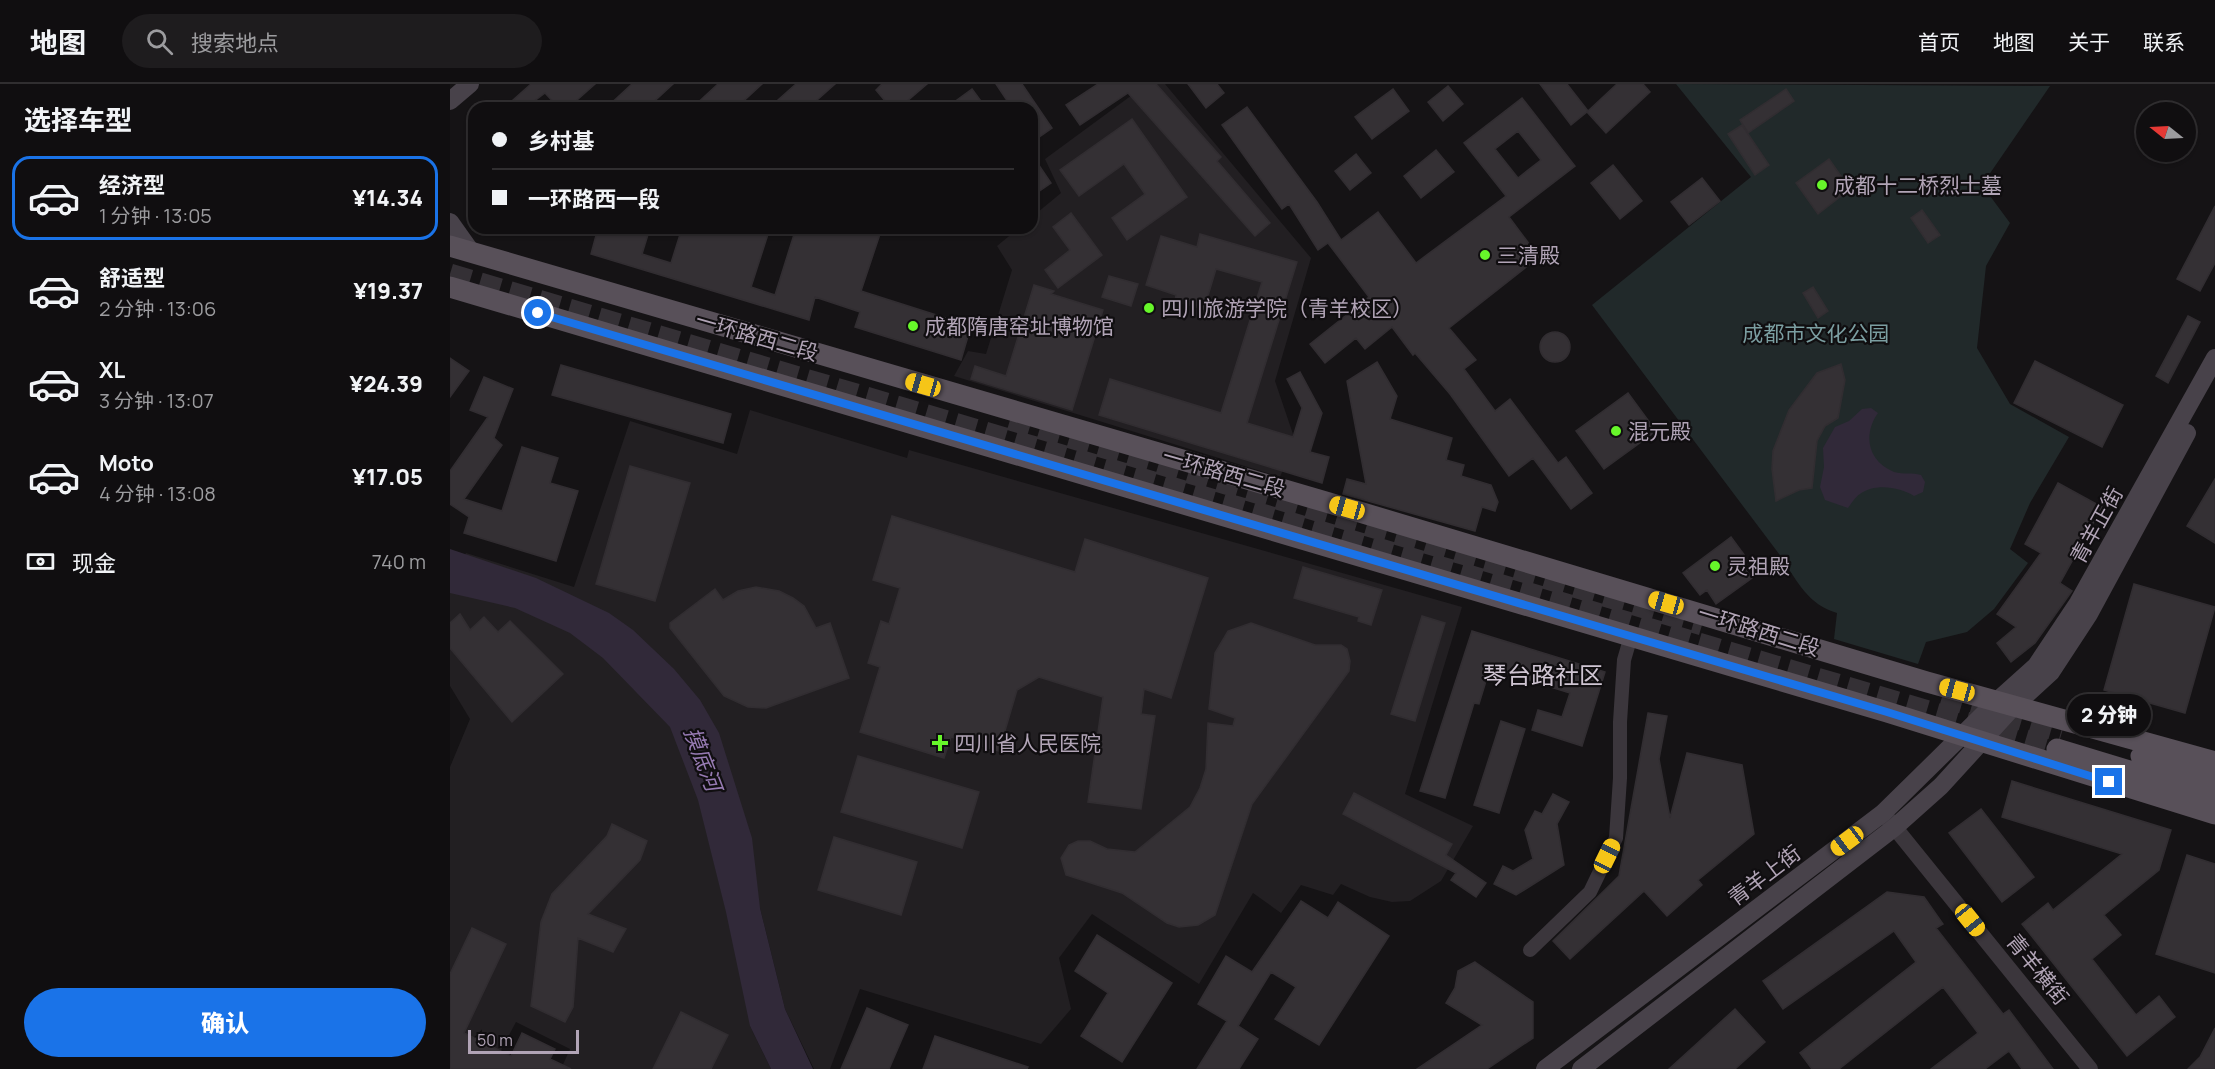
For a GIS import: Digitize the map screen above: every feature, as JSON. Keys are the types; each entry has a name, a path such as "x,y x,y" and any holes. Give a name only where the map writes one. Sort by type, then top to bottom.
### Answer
{"main road":[{"path":"450,101 470,84"},
{"path":"450,222 472,253"},
{"name":"一环路西二段","path":"450,246 2005,703 2215,762"},
{"name":"一环路西二段","path":"450,287 1631,636 1962,735 2215,814"},
{"name":"青羊正街","path":"2005,703 2036,666 2078,603 2215,358"},
{"name":"青羊正街","path":"2005,703 2051,672 2089,614 2215,382"},
{"name":"青羊上街","path":"1545,1069 1883,813 1962,735 2005,703"},
{"name":"青羊上街","path":"1581,1069 1895,827 1941,786 1983,742 2005,703"},
{"path":"2215,778 2060,741 2215,797"}],"street":[{"path":"1530,950 1590,891 1616,838 1624,660 1631,636"},
{"name":"青羊横街","path":"1883,813 2090,1069"}],"shaded area":[{"name":"四川旅游学院（青羊校区）","path":"1147,84 1165,84 1311,258 1275,381 1295,440 1280,477 954,376 968,351 986,354 1012,270 997,246 1012,234 1038,234 1038,212 1061,193 1045,159"},
{"name":"四川省人民医院","path":"750,410 907,458 909,450 1462,607 1405,794 1473,826 1441,881 1410,901 1392,902 1370,897 1341,884 1333,895 1301,885 1281,913 1253,893 1199,984 1092,914 1059,958 1071,1009 1041,1044 860,989 830,1069 814,1069 785,1009 760,908 750,1026 771,1069 561,1069 570,1049 516,1022 491,1069 450,1069 450,767 470,719 450,686 450,581 466,553 574,587 630,421 737,454"}],"green space":[{"name":"成都市文化公园","path":"1676,84 2050,86 1982,185 2010,223 1986,266 1977,348 2010,404 2069,437 2030,503 2010,549 2028,563 1994,609 1967,632 1926,642 1918,664 1834,639 1837,613 1819,604 1805,592 1592,305 1751,177"}],"water":[{"path":"1871,408 1878,413 1873,421 1869,438 1873,454 1885,467 1894,472 1921,475 1925,482 1923,492 1914,496 1902,490 1873,488 1858,495 1848,508 1825,500 1820,487 1824,467 1823,448 1835,427 1849,421 1862,409"},
{"name":"摸底河","path":"450,549 536,578 609,613 633,630 674,669 700,700 719,733 752,838 760,908 785,1009 813,1069 771,1069 750,1026 726,912 698,800 670,727 603,658 570,633 515,608 450,593"}],"building":[{"path":"531,84 595,84 575,102 553,102 545,93 533,102 511,102"},
{"path":"632,84 673,84 654,102 612,102"},
{"path":"718,84 762,84 742,102 698,102"},
{"path":"796,84 835,84 815,102 776,102"},
{"path":"882,84 927,84 906,102 886,102 876,90"},
{"path":"996,84 1022,84 1034,102 1008,102"},
{"path":"1098,84 1156,84 1221,157 1217,161 1270,223 1255,236 1128,93 1080,125 1066,105"},
{"path":"1188,84 1217,84 1224,93 1206,108"},
{"path":"1540,84 1567,84 1588,111 1617,84 1643,84 1650,92 1606,133 1587,112 1571,125"},
{"path":"1448,86 1463,104 1443,121 1428,102"},
{"path":"972,89 982,102 954,102"},
{"path":"1393,89 1409,111 1372,139 1355,117"},
{"path":"1786,89 1794,101 1748,133 1740,120"},
{"path":"1522,98 1575,166 1509,217 1539,257 1449,328 1476,360 1464,369 1495,411 1510,399 1558,463 1566,457 1592,493 1571,509 1533,458 1509,476 1450,394 1415,353 1413,355 1392,327 1365,349 1356,338 1325,363 1310,344 1369,297 1328,243 1318,250 1289,204 1282,209 1222,125 1247,107 1317,202 1341,240 1378,212 1416,263 1506,196 1464,143","holes":["1518,131 1541,160 1518,178 1495,149"]},
{"path":"1038,107 1052,128 1038,138"},
{"path":"1132,119 1187,197 1127,240 1112,218 1145,194 1124,164 1079,196 1060,170"},
{"path":"1742,125 1769,165 1755,175 1728,134"},
{"path":"1436,150 1454,172 1421,198 1404,176"},
{"path":"1356,154 1371,173 1350,190 1335,171"},
{"name":"成都十二桥烈士墓","path":"1829,159 1850,189 1818,214 1796,183"},
{"path":"1038,164 1051,183 1038,192"},
{"path":"1613,165 1642,201 1620,219 1591,183"},
{"path":"1702,178 1720,201 1689,225 1671,202"},
{"path":"2215,206 2215,263 2200,291 2177,279"},
{"path":"1922,210 1940,235 1928,243 1911,218"},
{"path":"1071,213 1102,255 1058,288 1045,270 1070,250 1053,227"},
{"path":"596,234 648,234 642,254 671,263 680,234 768,234 751,287 775,295 794,234 880,234 861,291 971,326 961,360 855,327 860,312 815,297 809,320 591,254"},
{"path":"1200,234 1297,262 1247,423 1293,437 1302,408 1287,379 1300,372 1322,413 1310,452 1329,457 1322,483 1099,415 1110,379 1221,413 1262,282 1216,269 1204,309 1175,301 1176,295 1146,285 1161,236 1197,247"},
{"path":"1109,276 1138,284 1131,306 1102,297"},
{"path":"1034,285 1054,291 1051,294 1103,310 1072,410 971,379 975,366 1006,376"},
{"path":"1813,287 1828,311 1818,318 1803,293"},
{"path":"2188,316 2200,322 2168,383 2156,376"},
{"path":"1555,332 1566,336 1570,347 1566,358 1555,362 1544,358 1540,347 1544,336"},
{"path":"450,358 469,371 450,397"},
{"path":"2035,361 2123,405 2102,447 2014,403"},
{"path":"1377,362 1397,396 1390,419 1452,438 1446,460 1464,465 1461,476 1491,485 1498,502 1495,511 1482,507 1475,531 1343,494 1347,479 1366,484 1347,381"},
{"path":"1841,364 1845,380 1838,418 1825,426 1817,441 1812,488 1799,490 1776,501 1772,469 1773,451 1789,410 1817,373"},
{"path":"561,365 731,414 723,443 552,395"},
{"path":"484,377 513,389 494,438 502,445 464,499 502,511 522,447 558,458 550,483 578,491 556,561 464,533 469,517 450,504 450,471 488,417 470,410"},
{"name":"混元殿","path":"1628,393 1656,431 1604,469 1576,431"},
{"path":"630,466 690,483 655,601 596,584"},
{"path":"2215,479 2215,543 2187,526"},
{"path":"2058,483 2102,507 2060,583 2072,591 2035,643 2011,662 1997,643 2016,627 1997,614 2041,553 2025,544"},
{"path":"892,516 1075,572 1085,539 1208,578 1171,698 1144,689 1141,714 1155,716 1141,809 1088,802 1103,697 1039,677 1017,690 999,751 951,737 944,758 860,732 880,667 868,663 881,621 889,624 900,588 873,580"},
{"name":"灵祖殿","path":"1731,537 1748,560 1742,564 1752,578 1716,604 1707,590 1700,595 1683,573"},
{"path":"1303,567 1382,590 1371,625 1358,621 1359,617 1294,598"},
{"path":"2134,584 2215,607 2185,713 2104,690"},
{"path":"756,587 779,591 793,598 804,606 816,628 830,623 849,678 766,708 748,707 724,696 670,628 670,623 715,589 723,600 738,591"},
{"path":"460,614 470,630 484,617 498,632 510,621 563,674 512,722 450,648 450,623"},
{"path":"1422,616 1445,623 1415,721 1391,714"},
{"path":"1251,623 1315,645 1341,645 1347,649 1350,661 1349,671 1252,804 1215,915 1198,925 1179,927 1167,923 1122,893 1066,875 1061,858 1069,845 1078,841 1090,841 1107,849 1135,852 1190,807 1200,788 1206,769 1208,723 1233,726 1235,718 1209,709 1215,653 1228,631"},
{"path":"1472,631 1605,672 1582,746 1532,730 1538,710 1562,717 1570,693 1490,668 1479,704 1474,703 1445,798 1420,791"},
{"path":"1648,713 1667,716 1659,759 1670,818 1687,753 1742,765 1754,834 1698,880 1702,885 1667,916 1644,891 1570,959 1553,941 1619,876"},
{"path":"1501,721 1525,729 1499,813 1474,805"},
{"path":"858,756 979,792 962,848 841,812"},
{"path":"2012,781 2171,830 2159,870 2104,915 2121,935 2092,959 2136,1015 2159,996 2175,1017 2127,1056 2022,924 2048,903 2053,910 2122,854 2002,817"},
{"path":"1354,793 1452,844 1446,855 1486,883 1476,897 1451,880 1456,873 1343,814"},
{"path":"1553,794 1569,802 1557,824 1564,865 1516,895 1494,884 1503,866 1513,871 1533,859 1525,830 1535,811 1542,814"},
{"path":"1981,809 2034,877 2002,902 1949,833"},
{"path":"612,824 647,841 640,860 588,914 626,929 613,952 578,938 573,1007 565,1022 531,1006 541,922 552,894 607,836"},
{"path":"834,837 917,862 901,915 818,890"},
{"path":"2187,855 2215,864 2215,973 2156,954"},
{"path":"1887,892 1924,897 1943,924 1936,928 2003,1014 2009,1010 2053,1069 2022,1069 2009,1051 1985,1069 1931,1069 1978,1033 1943,987 1839,1069 1812,1069 1800,1053 1916,962 1894,931 1783,1009 1763,981"},
{"path":"1301,901 1328,918 1338,902 1389,936 1319,1045 1275,1019 1296,987 1271,972 1238,1026 1258,1039 1239,1069 1197,1069 1227,1021 1198,1004 1226,956 1252,972"},
{"path":"472,928 506,944 464,1033 511,1056 522,1033 555,1049 550,1059 571,1069 450,1069 450,974"},
{"path":"1097,935 1172,983 1122,1062 1081,1036 1108,993 1075,971"},
{"path":"1475,962 1533,1002 1533,1038 1487,1069 1417,1069 1482,1025 1446,1003 1455,988 1458,971"},
{"path":"867,1008 908,1025 889,1069 841,1069"},
{"path":"1735,1009 1765,1042 1735,1069 1669,1069"},
{"path":"681,1012 728,1035 711,1069 653,1069"},
{"path":"2215,1028 2215,1069 2188,1069 2200,1057"},
{"path":"935,1036 1028,1067 1027,1069 923,1069"}],"tunnel":[{"path":"450,274 2057,749"},
{"path":"1010,420 1702,625"},
{"path":"1942,697 2062,732"}],"place":[{"name":"成都十二桥烈士墓","path":"1822,185"},
{"name":"三清殿","path":"1485,255"},
{"name":"四川旅游学院（青羊校区）","path":"1149,308"},
{"name":"成都隋唐窑址博物馆","path":"913,326"},
{"name":"混元殿","path":"1616,431"},
{"name":"灵祖殿","path":"1715,566"},
{"name":"四川省人民医院","path":"940,743"}],"district":[{"name":"琴台路社区","path":"1543,674"}],"route":[{"path":"538,313 1887,712 2109,782"}]}
